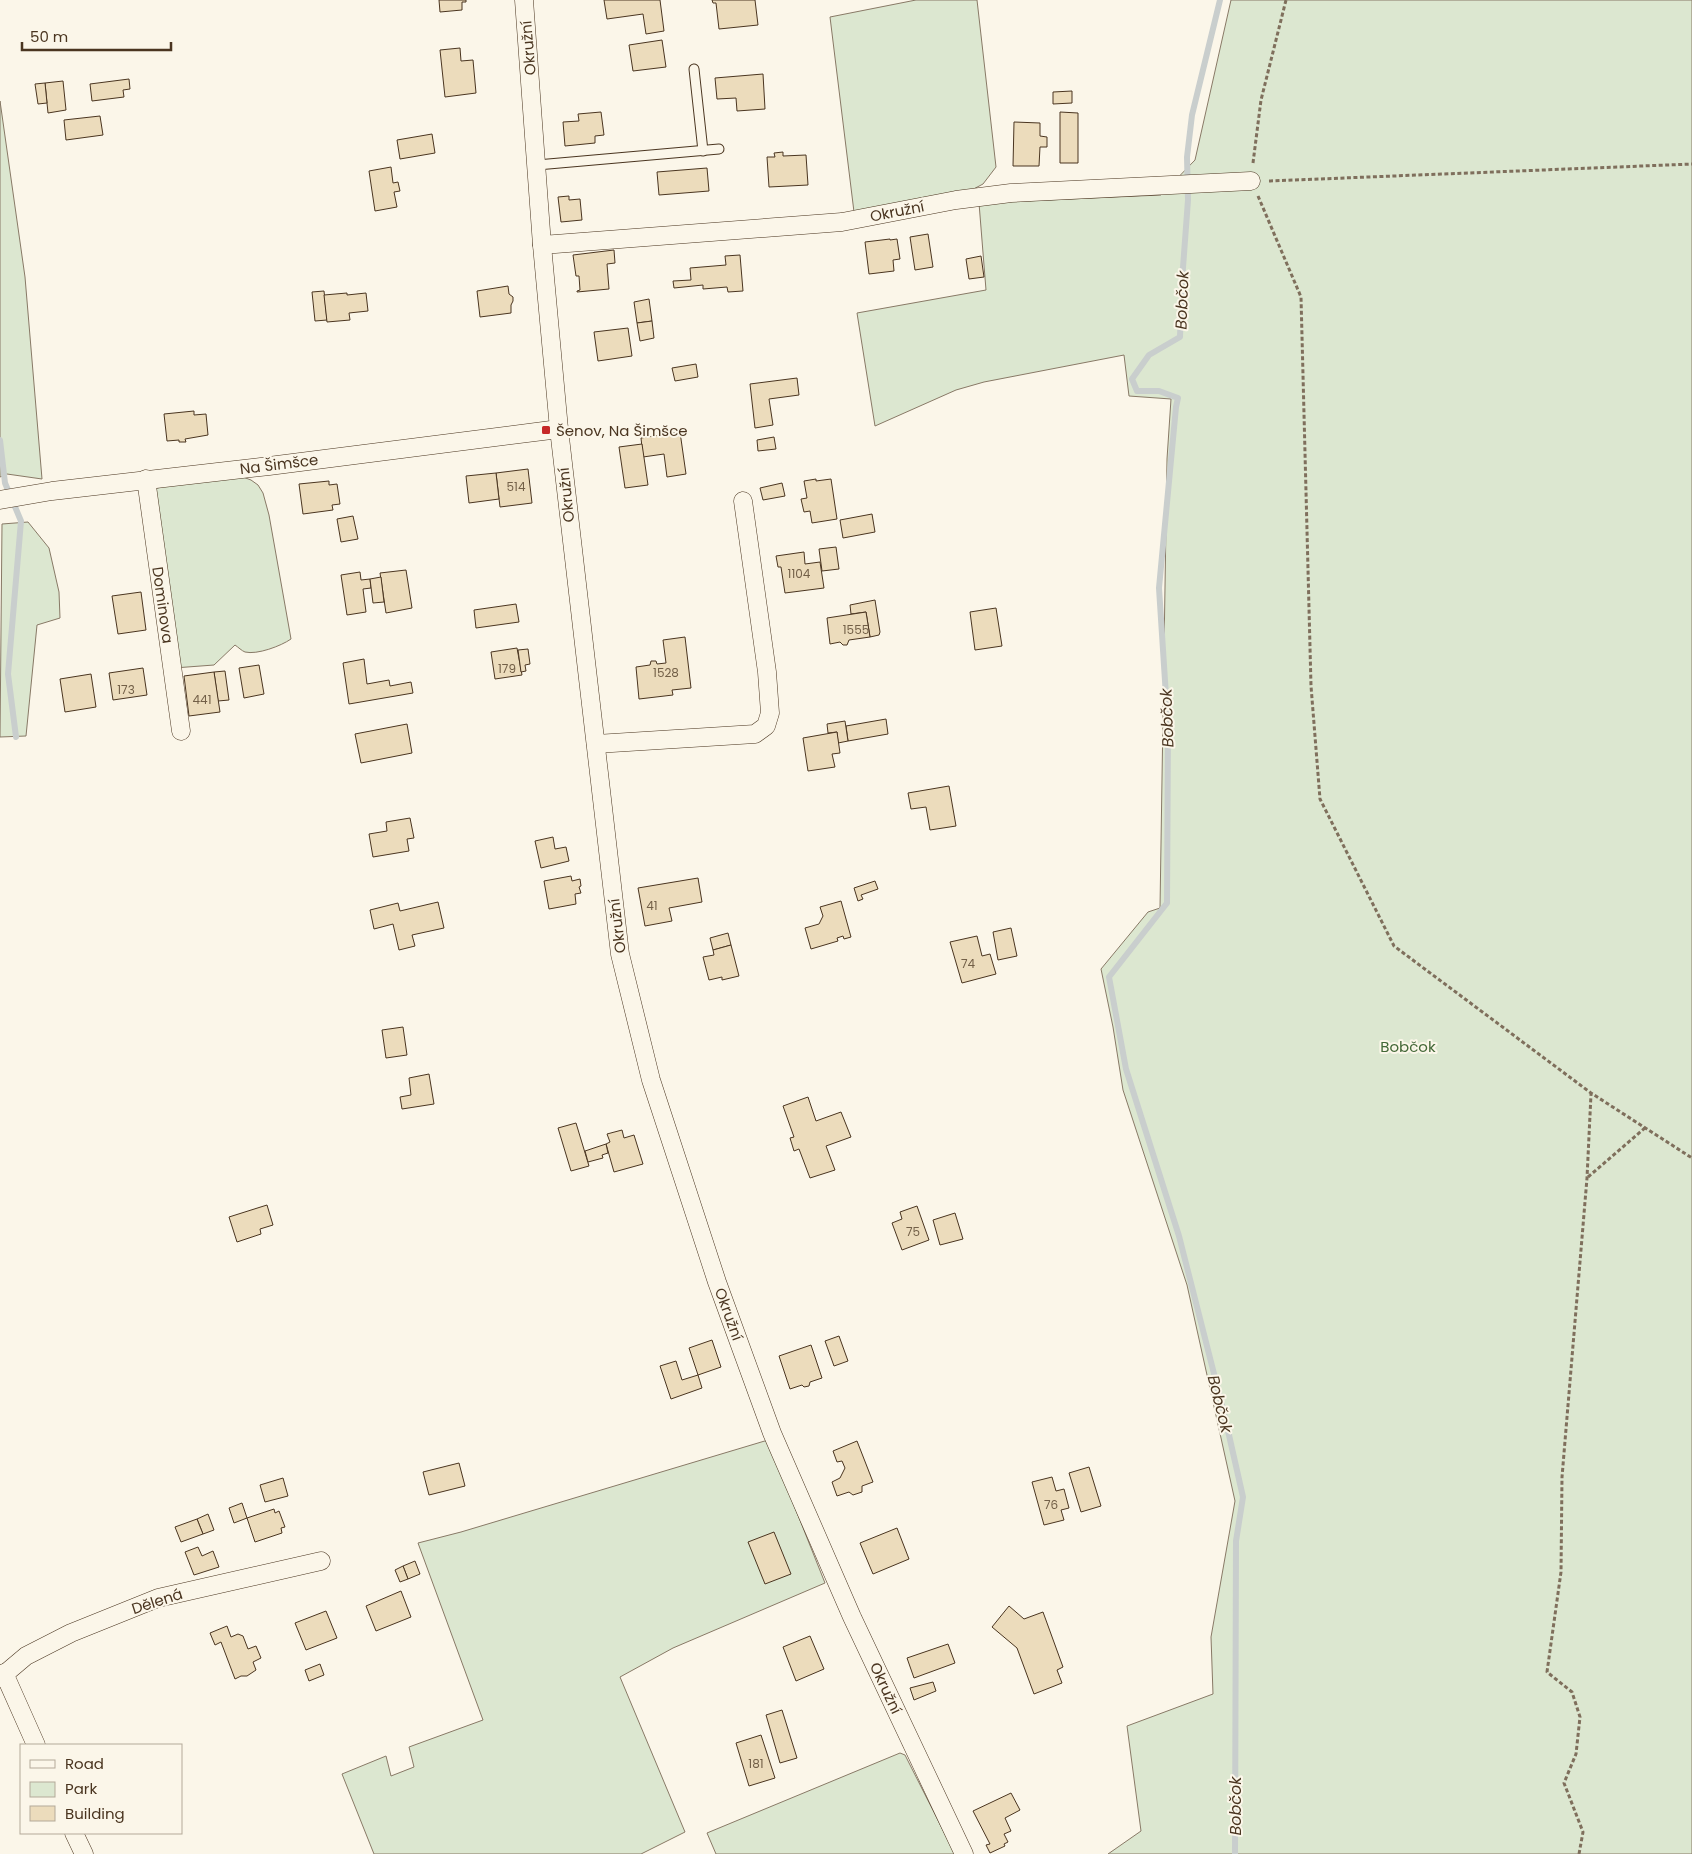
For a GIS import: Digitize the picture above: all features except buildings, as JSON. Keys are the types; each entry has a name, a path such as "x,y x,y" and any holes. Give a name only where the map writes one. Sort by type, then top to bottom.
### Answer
{"street":[{"name":"Okružní","path":"524,0 542,245 559,429 620,954 653,1089 717,1282 772,1433 852,1617 964,1854"},
{"name":"Okružní","path":"542,245 842,222 956,200 1011,193 1251,181"},
{"name":"Na Šimšce","path":"0,500 52,491 146,479 269,466 559,429"},
{"name":"Dominova","path":"146,479 181,732"},
{"path":"596,744 756,734 766,726 770,713 768,672 743,501"},
{"name":"Dělená","path":"36,1744 2,1675 26,1656 71,1633 158,1598 322,1561"},
{"path":"74,1834 84,1854"}],"lane":[{"path":"694,69 703,150"},
{"path":"537,165 719,149"}],"path":[{"path":"1286,0 1261,100 1251,181 1301,297 1311,686 1320,799 1394,946 1591,1093 1692,1158"},
{"path":"1251,181 1692,164"},
{"path":"1579,1854 1583,1832 1564,1783 1576,1754 1580,1717 1572,1692 1547,1672 1561,1572 1562,1477 1587,1178 1591,1093"},
{"path":"1587,1178 1646,1128"}],"green space":[{"path":"916,0 977,0 996,167 983,184 964,194 854,212 830,17"},
{"name":"Bobčok","path":"1231,0 1692,0 1692,1854 1108,1854 1141,1831 1127,1726 1213,1694 1211,1637 1235,1501 1187,1285 1123,1090 1101,969 1148,912 1160,908 1167,459 1171,399 1129,396 1124,355 984,382 956,390 875,426 857,313 986,290 979,203 1161,195 1195,160"},
{"path":"0,101 25,277 42,479 7,474 0,477"},
{"path":"243,477 258,485 263,493 269,515 291,639 275,647 250,653 235,645 214,665 174,668 153,489 170,485"},
{"path":"28,522 49,548 59,592 60,618 37,625 26,736 0,737 2,524"},
{"path":"768,1440 825,1583 673,1648 620,1677 685,1832 641,1854 374,1854 342,1774 386,1756 391,1776 414,1767 409,1747 483,1720 418,1543 461,1532"},
{"path":"900,1753 905,1755 955,1854 716,1854 707,1833"}],"waterway":[{"name":"Bobčok","path":"1220,0 1192,115 1187,157 1188,200 1180,337 1149,355 1132,379 1137,391 1159,391 1178,398 1159,588 1168,727 1167,903 1109,977 1126,1069 1179,1236 1224,1413 1243,1497 1236,1541 1235,1854"},
{"path":"0,440 5,483 21,521 8,674 16,737"}],"place":[{"name":"Šenov, Na Šimšce","path":"546,430"}]}
